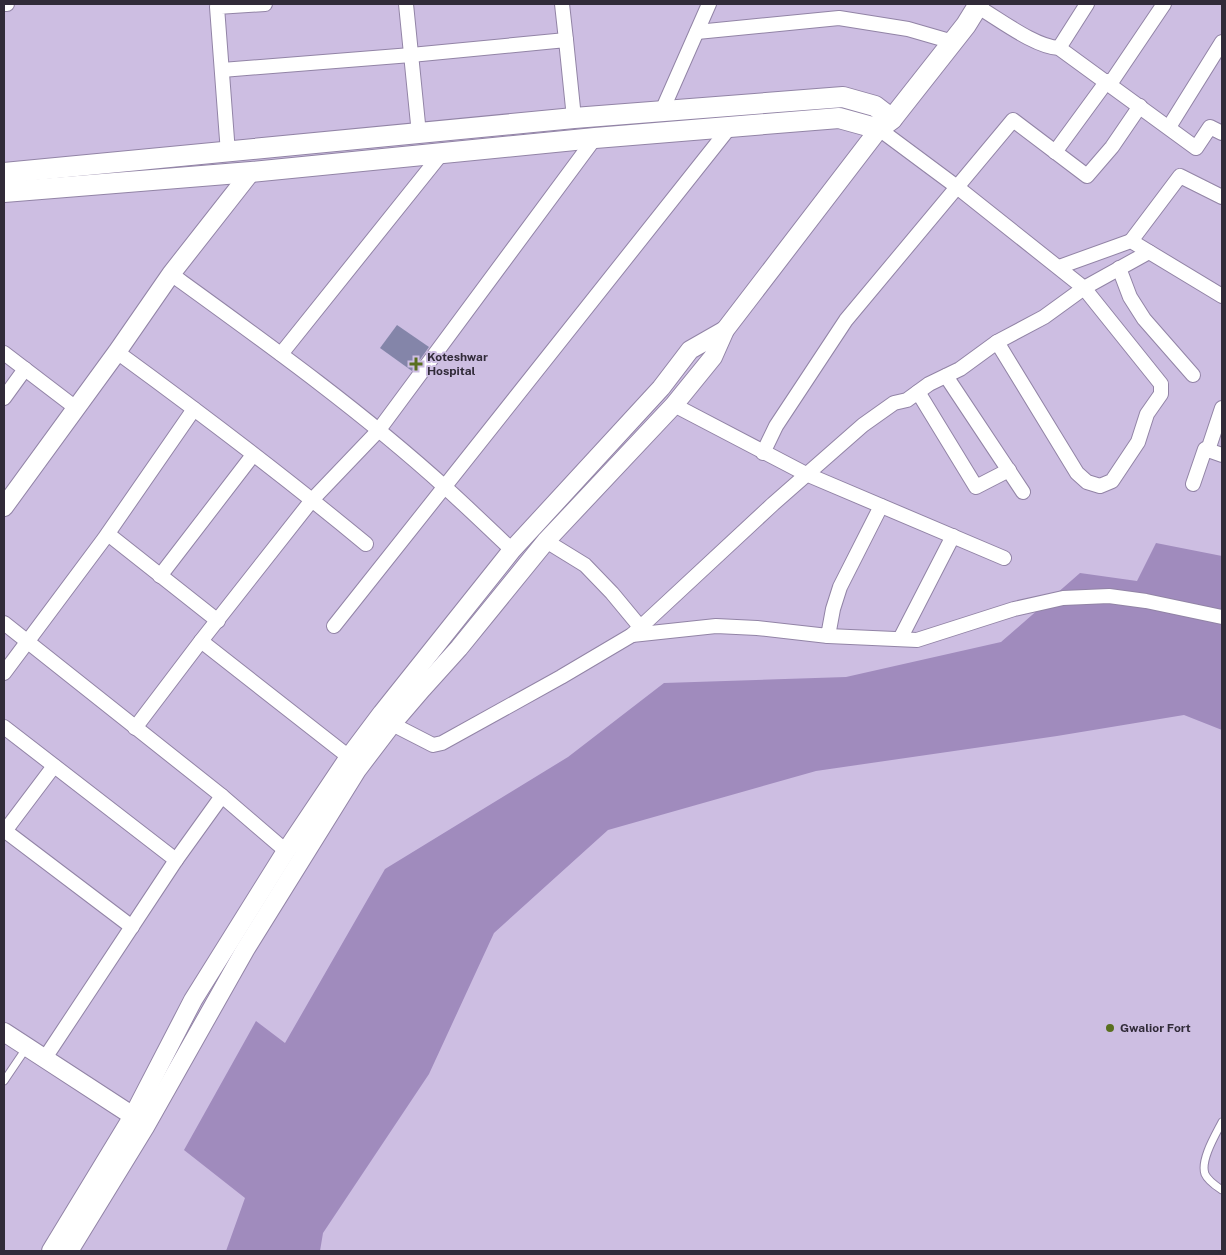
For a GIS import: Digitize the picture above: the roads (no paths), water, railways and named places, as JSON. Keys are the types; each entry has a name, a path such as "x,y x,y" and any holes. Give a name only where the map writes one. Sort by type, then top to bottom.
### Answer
{"main road":[{"path":"886,124 953,42 978,5"},
{"path":"4,173 574,118 661,113 843,97 875,106 886,124"},
{"path":"4,192 250,172 595,138 839,118 886,124"}],"street":[{"path":"228,152 217,6 265,4"},
{"path":"406,4 418,134"},
{"path":"562,4 574,118"},
{"path":"661,113 709,4"},
{"path":"1059,48 1087,4"},
{"path":"1055,152 1109,82 1164,4"},
{"path":"978,5 1037,42 1059,48 1109,82 1196,148 1210,127 1222,133"},
{"path":"697,32 839,18 908,29 953,42"},
{"path":"222,70 566,40"},
{"path":"1169,127 1221,45"},
{"path":"763,453 776,426 846,320 1013,120 1087,176 1112,147 1140,106"},
{"path":"50,1251 139,1122 357,770 392,724 459,648 546,541 674,405 713,357 725,330 886,124 957,187 1084,288 1161,384 1162,394 1147,414 1138,442 1112,481 1100,486 1086,482 1077,473 997,342"},
{"path":"334,626 730,127"},
{"path":"135,728 312,500 378,431 595,138"},
{"path":"281,354 442,153"},
{"path":"4,507 117,352 171,274 250,172"},
{"path":"1059,267 1131,241 1180,176 1222,197"},
{"path":"1131,241 1222,296"},
{"path":"392,724 433,745 442,743 561,678 637,632 806,474 863,425 894,404 907,400 960,369 997,342 1044,317 1084,288 1149,252"},
{"path":"1119,268 1130,297 1144,319 1192,376"},
{"path":"171,274 281,354 378,431 445,487 512,550"},
{"path":"69,1251 139,1122 193,1000 286,851 349,757 512,550 661,388 690,350 725,330"},
{"path":"117,352 194,408 366,544"},
{"path":"4,353 76,408"},
{"path":"4,398 25,369"},
{"path":"946,376 1023,492"},
{"path":"918,392 976,487 1009,470"},
{"path":"674,405 806,474 1004,558"},
{"path":"4,673 108,534 194,408"},
{"path":"1193,484 1205,450 1208,450 1222,408"},
{"path":"1208,450 1222,454"},
{"path":"160,576 253,454"},
{"path":"828,636 833,609 840,587 881,506"},
{"path":"108,534 218,621"},
{"path":"900,639 953,536"},
{"path":"546,541 585,565 612,593 637,632"},
{"path":"637,632 716,626 757,628 828,636 917,640 1014,610 1063,598 1109,596 1146,600 1222,617"},
{"path":"4,623 222,796 286,851"},
{"path":"201,641 349,757"},
{"path":"4,727 176,860"},
{"path":"54,766 4,830 132,927"},
{"path":"45,1058 176,860 222,796"},
{"path":"4,1032 139,1122"}],"lane":[{"path":"4,1081 27,1047"},
{"path":"1222,1122 1204,1161 1205,1174 1213,1184 1222,1190"}],"place":[{"name":"Koteshwar Hospital","path":"416,364"},
{"name":"Gwalior Fort","path":"1110,1028"}]}
